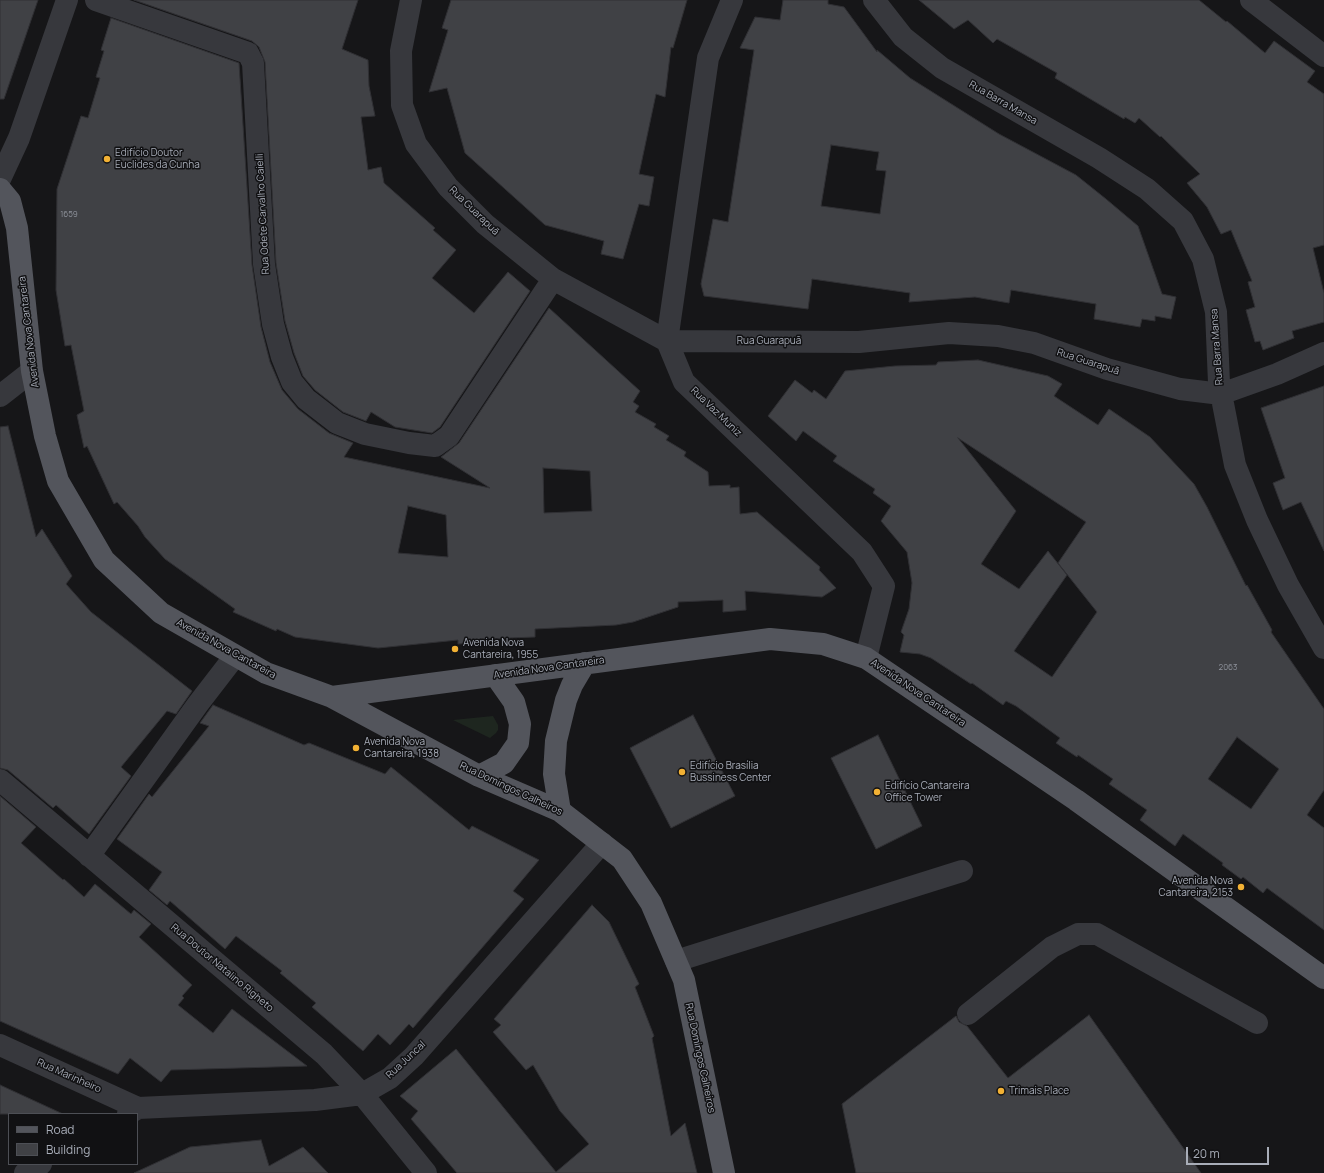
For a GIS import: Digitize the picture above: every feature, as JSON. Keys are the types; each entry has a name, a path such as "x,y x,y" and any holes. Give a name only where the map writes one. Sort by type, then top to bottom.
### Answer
{"main road":[{"name":"Avenida Nova Cantareira","path":"0,189 10,201 17,228 32,371 45,436 58,481 104,560 161,613 266,674 332,698 770,639 823,644 866,658 1076,800 1324,978"},
{"path":"560,811 554,774 556,742 566,700 572,685 585,663"},
{"path":"479,776 504,763 518,743 520,724 514,702 496,675"},
{"name":"Rua Domingos Calheiros","path":"332,698 479,776 560,811 622,859 651,903 684,980 724,1173"}],"street":[{"path":"0,179 19,138 67,0"},
{"name":"Rua Odete Carvalho Caielli","path":"96,0 248,53 253,63 264,264 274,324 282,357 292,382 306,399 336,423 364,434 409,443 434,446 449,436 553,279"},
{"name":"Rua Guarapuã","path":"411,0 401,51 402,105 416,144 448,187 485,224 553,279 666,341 859,342 949,333 998,336 1034,343 1107,369 1180,389 1221,394 1277,374 1324,353"},
{"path":"666,341 708,58 732,0"},
{"name":"Rua Barra Mansa","path":"874,0 903,37 942,68 1099,158 1147,189 1183,221 1203,258 1216,312 1219,383 1236,465 1257,520 1288,585 1324,648"},
{"path":"1251,0 1324,56"},
{"name":"Rua Vaz Muniz","path":"666,341 684,382 862,552 884,586 866,658"},
{"path":"0,396 32,371"},
{"path":"89,856 198,704 235,656"},
{"name":"Rua Doutor Natalino Righeto","path":"0,780 324,1054 362,1094 426,1173"},
{"name":"Rua Juncal","path":"133,1111 315,1100 362,1094 390,1078 414,1056 602,843"},
{"path":"676,961 962,871"},
{"path":"968,1014 1052,947 1078,934 1097,934 1257,1023"},
{"name":"Rua Marinheiro","path":"0,1045 133,1111"},
{"path":"25,1173 39,1165"}],"shaded area":[{"path":"493,716 498,725 498,730 490,738 453,720"}],"building":[{"path":"0,0 38,0 4,99 0,99"},
{"path":"134,0 358,0 342,49 368,60 369,86 375,116 361,117 368,170 381,167 384,183 435,228 433,230 456,250 432,278 474,313 508,272 530,291 440,427 432,433 395,427 371,412 366,421 343,412 315,390 303,376 294,353 285,321 276,263 265,62 259,47 252,41"},
{"path":"451,0 687,0 673,48 671,47 665,97 656,94 639,174 654,177 649,206 639,204 623,259 601,254 604,241 545,225 465,153 447,88 429,92 448,30 442,28"},
{"path":"783,0 828,0 828,4 844,7 877,52 877,50 910,78 999,134 1076,175 1138,226 1162,294 1176,297 1171,319 1155,316 1155,321 1142,319 1140,327 1094,319 1096,304 1011,290 1009,303 975,297 909,302 910,293 812,279 808,309 704,296 701,284 713,219 728,222 754,50 740,48 755,17 780,20","holes":["831,145 879,152 876,170 886,171 880,214 821,206"]},
{"path":"919,0 1199,0 1265,53 1274,41 1315,71 1307,82 1324,94 1324,245 1313,248 1324,293 1324,322 1292,331 1294,338 1263,350 1260,341 1255,342 1246,310 1255,307 1248,282 1252,281 1231,230 1221,234 1207,207 1187,183 1200,174 1161,136 1160,137 1139,118 1135,123 1125,117 1124,119 1055,78 1057,73 997,39 993,43 968,20 954,29"},
{"path":"111,18 239,63 252,265 261,327 270,362 282,390 298,409 329,433 353,443 344,457 490,488 441,457 459,443 549,308 640,391 633,402 639,406 635,412 656,424 654,427 669,436 666,440 686,452 684,456 708,472 709,486 730,485 730,488 739,487 740,514 757,512 820,567 819,570 836,588 822,597 745,591 746,610 723,612 723,600 678,602 678,607 633,622 616,625 535,629 535,637 484,639 485,642 458,644 458,640 378,648 295,637 277,629 276,631 233,612 235,609 165,559 117,502 114,504 87,446 84,448 77,415 84,411 71,345 65,346 56,290 57,189 81,116 88,118 100,78 96,77 104,51 101,50","holes":["543,468 590,471 592,511 544,513","408,506 446,515 448,557 398,553"]},
{"path":"978,360 1048,376 1062,384 1054,396 1098,425 1109,409 1150,437 1194,484 1246,586 1247,585 1272,630 1271,632 1324,709 1324,790 1307,815 1324,828 1324,930 1267,888 1263,893 1243,877 1241,879 1222,865 1223,863 1183,834 1175,846 1140,820 1147,810 1109,784 1113,779 1078,755 1077,757 1056,743 1060,738 1016,706 1006,701 1003,705 972,683 971,684 931,658 920,654 900,652 904,635 901,632 909,609 912,583 907,552 881,521 891,506 873,493 875,489 833,461 837,456 803,431 796,441 768,416 795,380 812,393 814,390 826,399 845,371 895,366 936,365 938,362","holes":["958,438 1086,522 1058,563 1097,612 1052,677 1014,651 1067,575 1048,551 1019,589 981,564 1016,511","1237,737 1279,769 1251,809 1208,779"]},
{"path":"1324,386 1324,551 1301,502 1283,510 1273,483 1285,478 1261,408"},
{"path":"8,426 36,537 42,529 72,576 66,584 91,612 192,691 176,714 167,711 121,767 131,776 89,834 56,805 53,808 8,770 0,768 0,427"},
{"path":"213,705 304,745 309,743 385,774 391,767 469,830 472,826 539,860 513,891 524,899 413,1028 409,1024 390,1045 378,1034 363,1051 312,1007 316,1003 280,973 282,971 236,936 225,949 170,901 167,905 149,890 162,872 117,839 149,794 152,797 209,726 200,723"},
{"name":"Edifício Brasília Bussiness Center","path":"693,715 735,796 671,828 630,748"},
{"name":"Edifício Cantareira Office Tower","path":"878,735 922,826 876,849 831,758"},
{"path":"0,796 36,827 21,843 63,880 64,879 84,897 95,884 131,914 134,910 151,924 139,937 192,985 182,996 184,998 178,1005 213,1033 232,1009 307,1066 171,1070 161,1082 130,1058 118,1074 0,1021"},
{"path":"592,905 609,922 639,984 635,987 654,1036 652,1038 671,1136 685,1123 697,1173 457,1173 411,1119 418,1111 400,1096 456,1049 556,1172 589,1144 560,1111 533,1065 526,1070 493,1032 501,1025 494,1019"},
{"name":"Trimais Place","path":"1089,1015 1201,1173 856,1173 842,1104 956,1016 959,1022 967,1026 1008,1078"},
{"path":"0,1085 61,1113 8,1113 0,1114"},
{"path":"261,1140 269,1166 303,1147 328,1173 134,1173 190,1147"}],"place":[{"name":"Edifício Doutor Euclides da Cunha","path":"107,159"},
{"name":"Avenida Nova Cantareira, 1955","path":"455,649"},
{"name":"Avenida Nova Cantareira, 1938","path":"356,748"},
{"name":"Edifício Brasília Bussiness Center","path":"682,772"},
{"name":"Edifício Cantareira Office Tower","path":"877,792"},
{"name":"Avenida Nova Cantareira, 2153","path":"1241,887"},
{"name":"Trimais Place","path":"1001,1091"}]}
